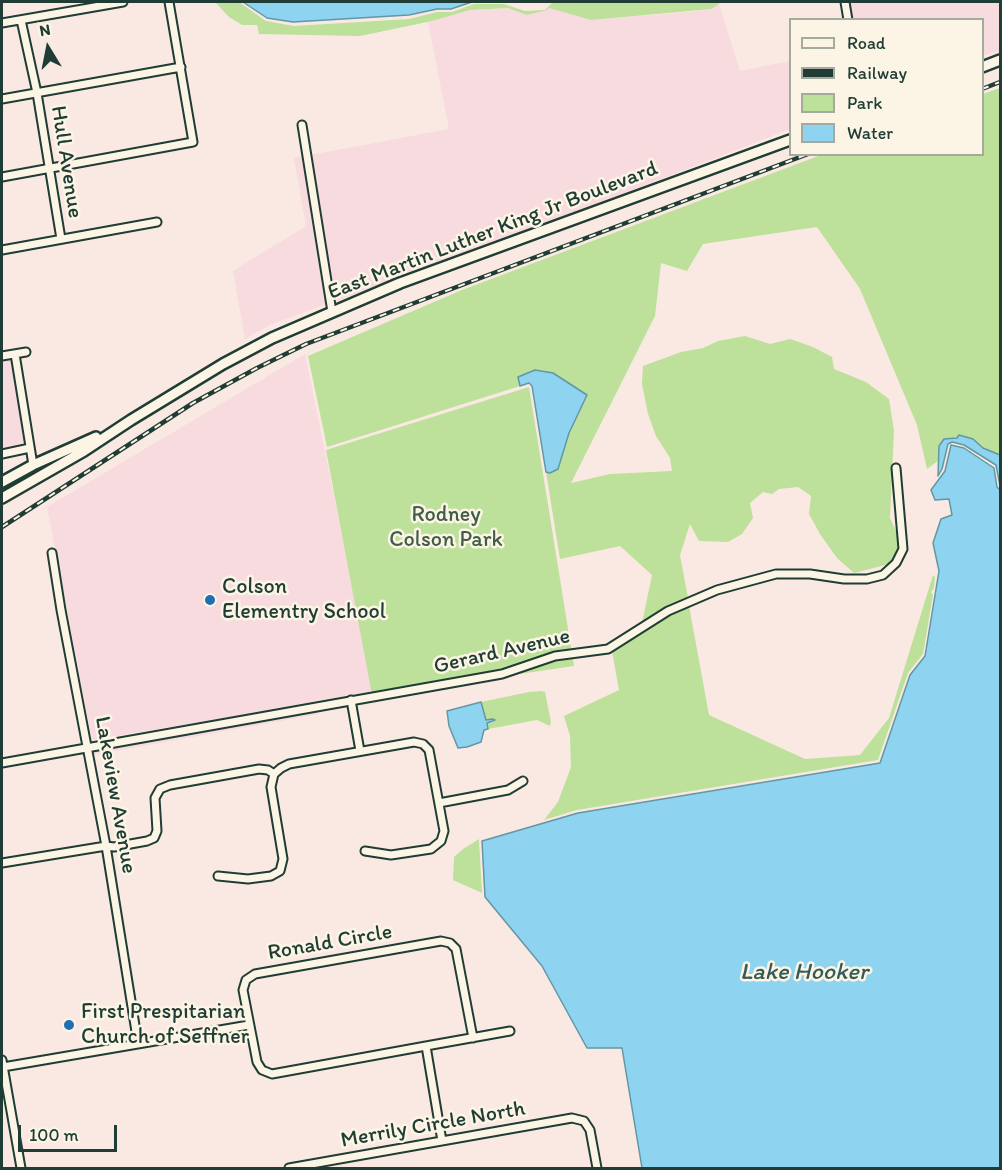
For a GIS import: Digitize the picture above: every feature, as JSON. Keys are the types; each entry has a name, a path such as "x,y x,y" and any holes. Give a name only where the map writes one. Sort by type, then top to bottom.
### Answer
{"main road":[{"path":"984,66 1000,60"},
{"name":"East Martin Luther King Jr Boulevard","path":"130,420 272,338 332,312 398,284 789,140"},
{"path":"2,482 130,420"},
{"path":"2,498 84,451 130,420"}],"street":[{"path":"2,23 123,2"},
{"path":"2,177 193,142 169,2"},
{"path":"845,2 848,18"},
{"name":"Hull Avenue","path":"21,20 37,93 61,239"},
{"path":"2,99 181,67"},
{"path":"302,124 332,312"},
{"path":"2,250 157,222"},
{"path":"2,356 26,352"},
{"path":"15,354 33,465"},
{"path":"2,454 30,448"},
{"name":"Gerard Avenue","path":"2,763 502,674 555,656 609,649 668,611 717,590 776,574 810,574 844,579 867,579 883,575 896,563 903,549 896,468"},
{"name":"Lakeview Avenue","path":"52,553 89,748 138,1044"},
{"path":"351,700 360,752"},
{"path":"218,876 248,879 271,876 280,871 283,859 271,787 274,774 281,768 289,764 414,742 423,744 429,750 439,803 444,831 441,841 431,849 391,855 365,852"},
{"path":"2,863 106,846 147,842 154,838 157,831 155,798 160,789 170,785 259,769 268,770 274,774"},
{"path":"439,803 508,790 523,781"},
{"name":"Ronald Circle","path":"472,1038 456,949 450,943 441,941 255,974 246,981 243,990 256,1062 262,1070 272,1074 426,1046 472,1038 510,1031"},
{"path":"21,1168 2,1063 138,1044 249,1025"},
{"path":"426,1046 442,1141"},
{"name":"Merrily Circle North","path":"289,1168 572,1118 584,1121 590,1130 597,1168"}],"shaded area":[{"path":"849,2 1000,2 1000,51 984,56 984,18 852,18"},
{"path":"719,4 740,71 789,61 789,129 558,219 334,302 310,155 449,129 428,22 470,10 508,8 527,15 549,8 591,20 711,9"},
{"path":"304,156 327,304 272,324 245,339 233,271 306,226 294,158"},
{"name":"Colson Elementry School","path":"305,354 374,693 92,740 47,507"},
{"path":"13,358 26,445 2,450 2,360"},
{"path":"318,710 319,714 93,755 93,751"}],"green space":[{"path":"215,2 239,2 266,21 294,26 409,19 437,12 452,12 474,4 504,4 525,11 545,10 553,2 720,2 711,9 591,20 549,8 547,10 527,15 508,8 470,10 432,21 360,36 259,34 257,25 242,25 229,17"},
{"path":"1000,88 1000,455 957,438 939,446 939,460 927,469 917,425 860,289 817,227 703,244 687,271 661,263 655,316 571,483 610,474 672,471 670,458 656,436 648,414 642,384 643,366 681,352 703,348 718,341 745,336 770,344 790,339 832,357 834,369 866,382 889,399 894,431 890,518 900,548 889,564 854,573 837,558 820,534 809,514 811,496 798,487 779,489 772,494 763,492 750,503 753,518 742,534 728,542 699,541 690,524 680,555 688,598 667,607 642,623 652,575 620,546 560,559 546,472 550,473 558,469 569,433 587,396 553,373 518,377 520,386 327,447 308,356 462,290 818,156 984,156 984,94"},
{"name":"Rodney Colson Park","path":"529,387 574,666 465,682 373,700 326,450"},
{"path":"933,575 935,577 934,588 931,592 933,595 923,654 908,673 878,760 577,810 544,820 558,802 571,767 570,736 564,716 619,690 612,651 670,614 689,606 709,715 805,759 860,755 889,718"},
{"path":"545,692 550,726 537,720 488,729 487,723 494,721 486,720 481,702"},
{"path":"479,839 482,893 453,880 454,857"}],"water":[{"path":"243,2 472,2 451,9 437,9 409,15 293,22 267,18"},
{"path":"535,370 553,373 587,395 569,433 558,469 550,473 546,472 532,386 529,383 520,386 518,377"},
{"path":"959,435 973,439 983,448 1000,455 1000,486 996,465 964,445 952,442 948,444 938,476 939,446 944,439 957,438"},
{"name":"Lake Hooker","path":"951,445 964,448 994,468 997,487 1000,490 1000,1168 642,1168 622,1048 587,1048 542,966 485,897 482,841 578,813 880,763 910,675 925,656 939,571 933,543 941,519 952,515 949,499 935,500 931,490 945,471"},
{"path":"481,702 486,720 495,720 487,723 488,729 484,730 481,742 458,748 449,726 447,711"}],"railway":[{"path":"984,88 1000,82"},
{"path":"2,527 193,403 306,344 803,156"}],"place":[{"name":"Colson Elementry School","path":"210,600"},
{"name":"First Prespitarian Church of Seffner","path":"69,1025"}]}
